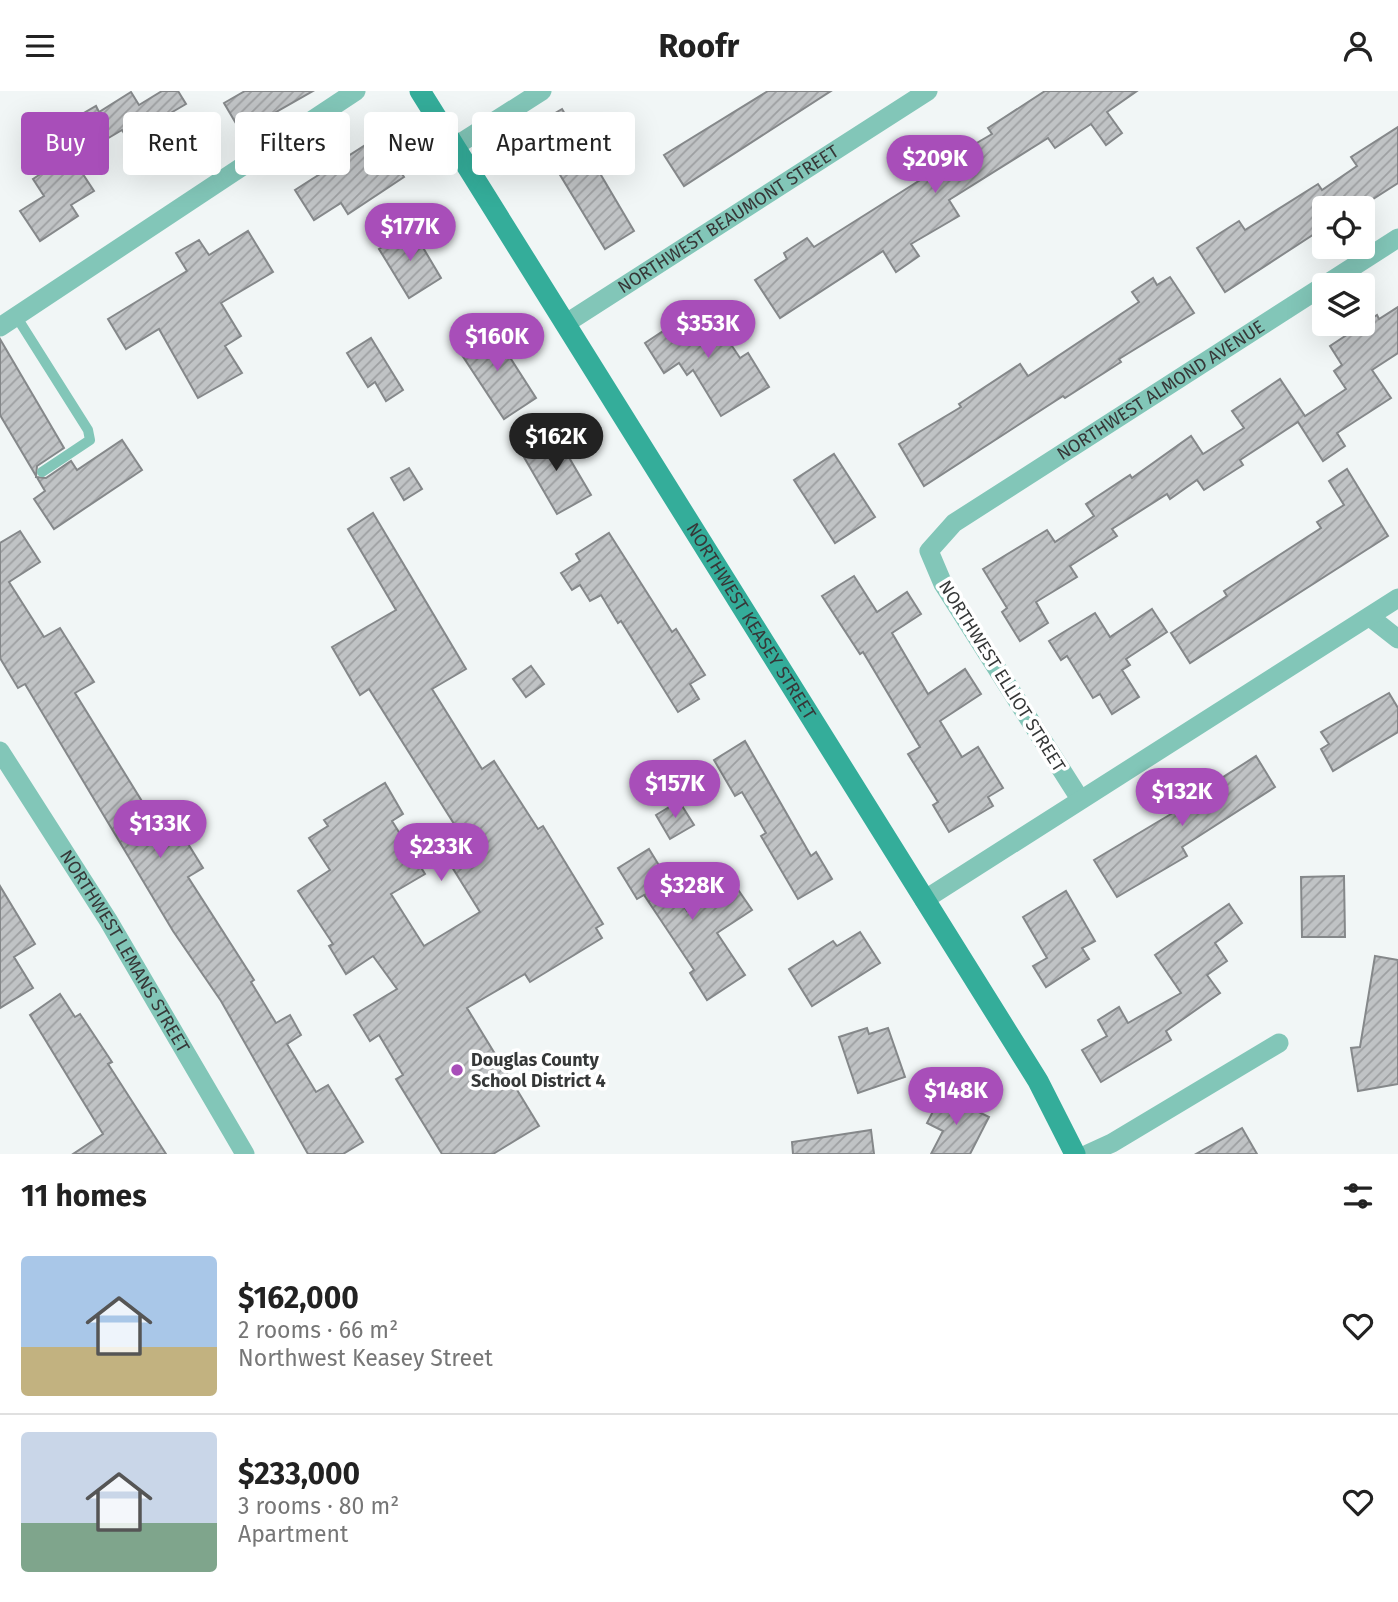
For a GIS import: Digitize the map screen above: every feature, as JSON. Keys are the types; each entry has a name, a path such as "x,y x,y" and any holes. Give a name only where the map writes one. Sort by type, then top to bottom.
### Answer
{"street":[{"path":"8,321 356,91"},
{"name":"NORTHWEST KEASEY STREET","path":"419,91 432,112"},
{"path":"458,144 542,91"},
{"name":"NORTHWEST BEAUMONT STREET","path":"565,324 928,91"},
{"name":"NORTHWEST KEASEY STREET","path":"458,153 1038,1081 1075,1154"},
{"name":"NORTHWEST ALMOND AVENUE","path":"929,551 954,523 1398,238"},
{"name":"NORTHWEST ELLIOT STREET","path":"929,551 943,584 1080,799"},
{"path":"924,900 1398,598"},
{"path":"1370,617 1398,639"},
{"name":"NORTHWEST LEMANS STREET","path":"0,751 108,920 246,1154"},
{"path":"1087,1154 1112,1143 1279,1043"}],"lane":[{"path":"8,321 88,430 90,440 41,472"}],"building":[{"path":"162,91 178,91 186,104 172,112 123,112 123,132 109,138 109,112 99,112 131,92 139,105"},
{"path":"245,91 313,91 276,112 235,112 235,122 224,103"},
{"path":"768,91 831,91 684,186 664,155"},
{"path":"1045,91 1137,91 1107,112 1122,133 1106,145 1091,124 1055,148 1048,138 949,200 959,216 911,244 919,256 896,272 883,251 780,318 755,280 787,259 784,253 807,238 814,247 925,177 919,168 942,154 946,161 992,134 988,128"},
{"path":"96,106 99,112 86,112"},
{"path":"1398,127 1398,183 1375,198 1312,196 1312,235 1225,292 1197,248 1239,221 1245,230 1318,184 1322,190 1357,166 1351,157"},
{"path":"364,146 364,175 404,177 348,214 341,203 314,220 295,190 318,175 350,175 350,155"},
{"path":"39,175 84,175 94,191 71,205 78,216 40,241 20,211 44,196 33,179"},
{"path":"560,175 601,175 634,231 605,249"},
{"path":"412,229 441,278 409,298 379,249"},
{"path":"248,231 273,272 221,303 241,336 225,346 242,373 198,398 159,329 126,349 108,319 187,271 176,253 199,240 209,255"},
{"path":"1170,277 1194,313 924,486 899,444 961,407 959,404 1020,364 1028,376 1139,302 1132,292 1153,278 1157,285"},
{"path":"704,304 740,358 748,353 769,387 721,416 693,370 687,375 679,363 664,373 645,343"},
{"path":"1398,307 1398,353 1372,370 1391,398 1337,433 1345,446 1323,461 1298,422 1240,460 1243,465 1204,490 1197,480 1170,499 1167,494 1112,529 1117,536 1070,566 1077,577 1036,602 1048,623 1020,641 1002,612 1007,608 983,569 1047,530 1055,542 1094,516 1086,504 1130,475 1132,478 1191,436 1203,454 1244,428 1232,411 1280,379 1305,416 1346,389 1334,371 1342,365 1330,346 1345,336 1375,336 1375,316 1377,315 1379,319"},
{"path":"491,328 536,398 504,419 458,349"},
{"path":"371,338 403,390 386,401 375,382 368,387 347,353"},
{"path":"0,339 64,448 37,466 36,476 0,415"},
{"path":"554,432 591,495 557,514 521,452"},
{"path":"122,440 142,470 54,529 34,499 45,491 37,477 46,478 71,461 77,470"},
{"path":"834,454 875,517 835,543 794,480"},
{"path":"409,468 422,489 404,500 391,478"},
{"path":"1347,469 1388,536 1190,663 1171,633 1227,596 1224,591 1321,528 1317,522 1344,505 1329,481"},
{"path":"373,513 466,669 432,689 482,769 494,761 538,829 543,826 603,924 596,928 602,938 530,982 525,974 467,1008 539,1126 493,1154 442,1154 396,1079 403,1075 379,1035 370,1041 354,1015 397,989 373,956 346,974 329,946 333,944 298,891 330,870 309,838 328,826 324,820 385,783 403,814 392,821 425,874 391,894 424,946 480,912 452,867 473,854 369,689 360,695 332,647 396,610 348,529"},
{"path":"20,531 40,562 9,582 44,637 60,628 94,682 75,693 166,840 180,831 203,868 188,877 254,980 251,982 276,1023 290,1015 301,1035 287,1044 316,1092 328,1085 363,1142 343,1154 308,1154 221,1001 173,931 25,684 18,688 0,658 0,543"},
{"path":"609,533 672,632 676,629 705,675 690,684 699,699 678,712 621,621 618,623 601,595 590,601 580,585 572,590 561,573 580,561 576,554"},
{"path":"854,576 877,612 907,592 921,614 892,633 928,694 965,669 981,694 940,721 962,757 978,747 1003,788 988,797 993,806 949,832 933,805 938,802 908,754 920,747 863,652 860,654 822,596"},
{"path":"1152,609 1167,632 1126,659 1130,665 1122,670 1139,697 1112,714 1100,694 1093,698 1067,656 1061,660 1049,641 1095,613 1110,637"},
{"path":"531,666 544,684 526,697 513,679"},
{"path":"1389,693 1398,708 1398,732 1333,771 1321,749 1329,744 1321,732"},
{"path":"745,741 811,856 816,852 832,879 798,899 761,836 766,833 742,792 735,796 714,760"},
{"path":"1256,756 1275,787 1182,847 1187,856 1117,897 1094,860 1186,805 1184,802"},
{"path":"679,801 694,825 670,839 656,815"},
{"path":"649,849 687,911 732,881 752,910 717,933 745,975 707,1000 690,973 694,970 644,895 637,899 618,868"},
{"path":"1344,876 1345,937 1302,937 1301,877"},
{"path":"0,886 35,944 14,957 33,988 0,1008"},
{"path":"1066,891 1095,941 1082,948 1089,959 1046,987 1033,966 1047,958 1023,917"},
{"path":"1229,904 1242,923 1215,943 1227,961 1207,975 1220,993 1166,1031 1171,1040 1101,1082 1082,1050 1107,1036 1098,1020 1119,1007 1128,1023 1181,993 1155,955"},
{"path":"860,932 880,963 812,1006 789,969 833,941 837,946"},
{"path":"1375,956 1398,960 1398,1084 1358,1091 1351,1048 1360,1047"},
{"path":"60,994 75,1017 80,1014 112,1062 108,1064 166,1154 73,1154 103,1134 30,1015"},
{"path":"867,1028 869,1034 888,1028 905,1077 858,1093 839,1037"},
{"path":"942,1094 989,1117 970,1154 931,1154 943,1131 927,1123"},
{"path":"1242,1128 1257,1154 1196,1154"},
{"path":"871,1130 874,1154 793,1154 792,1142"}],"place":[{"name":"Douglas County School District 4","path":"457,1070"}]}
